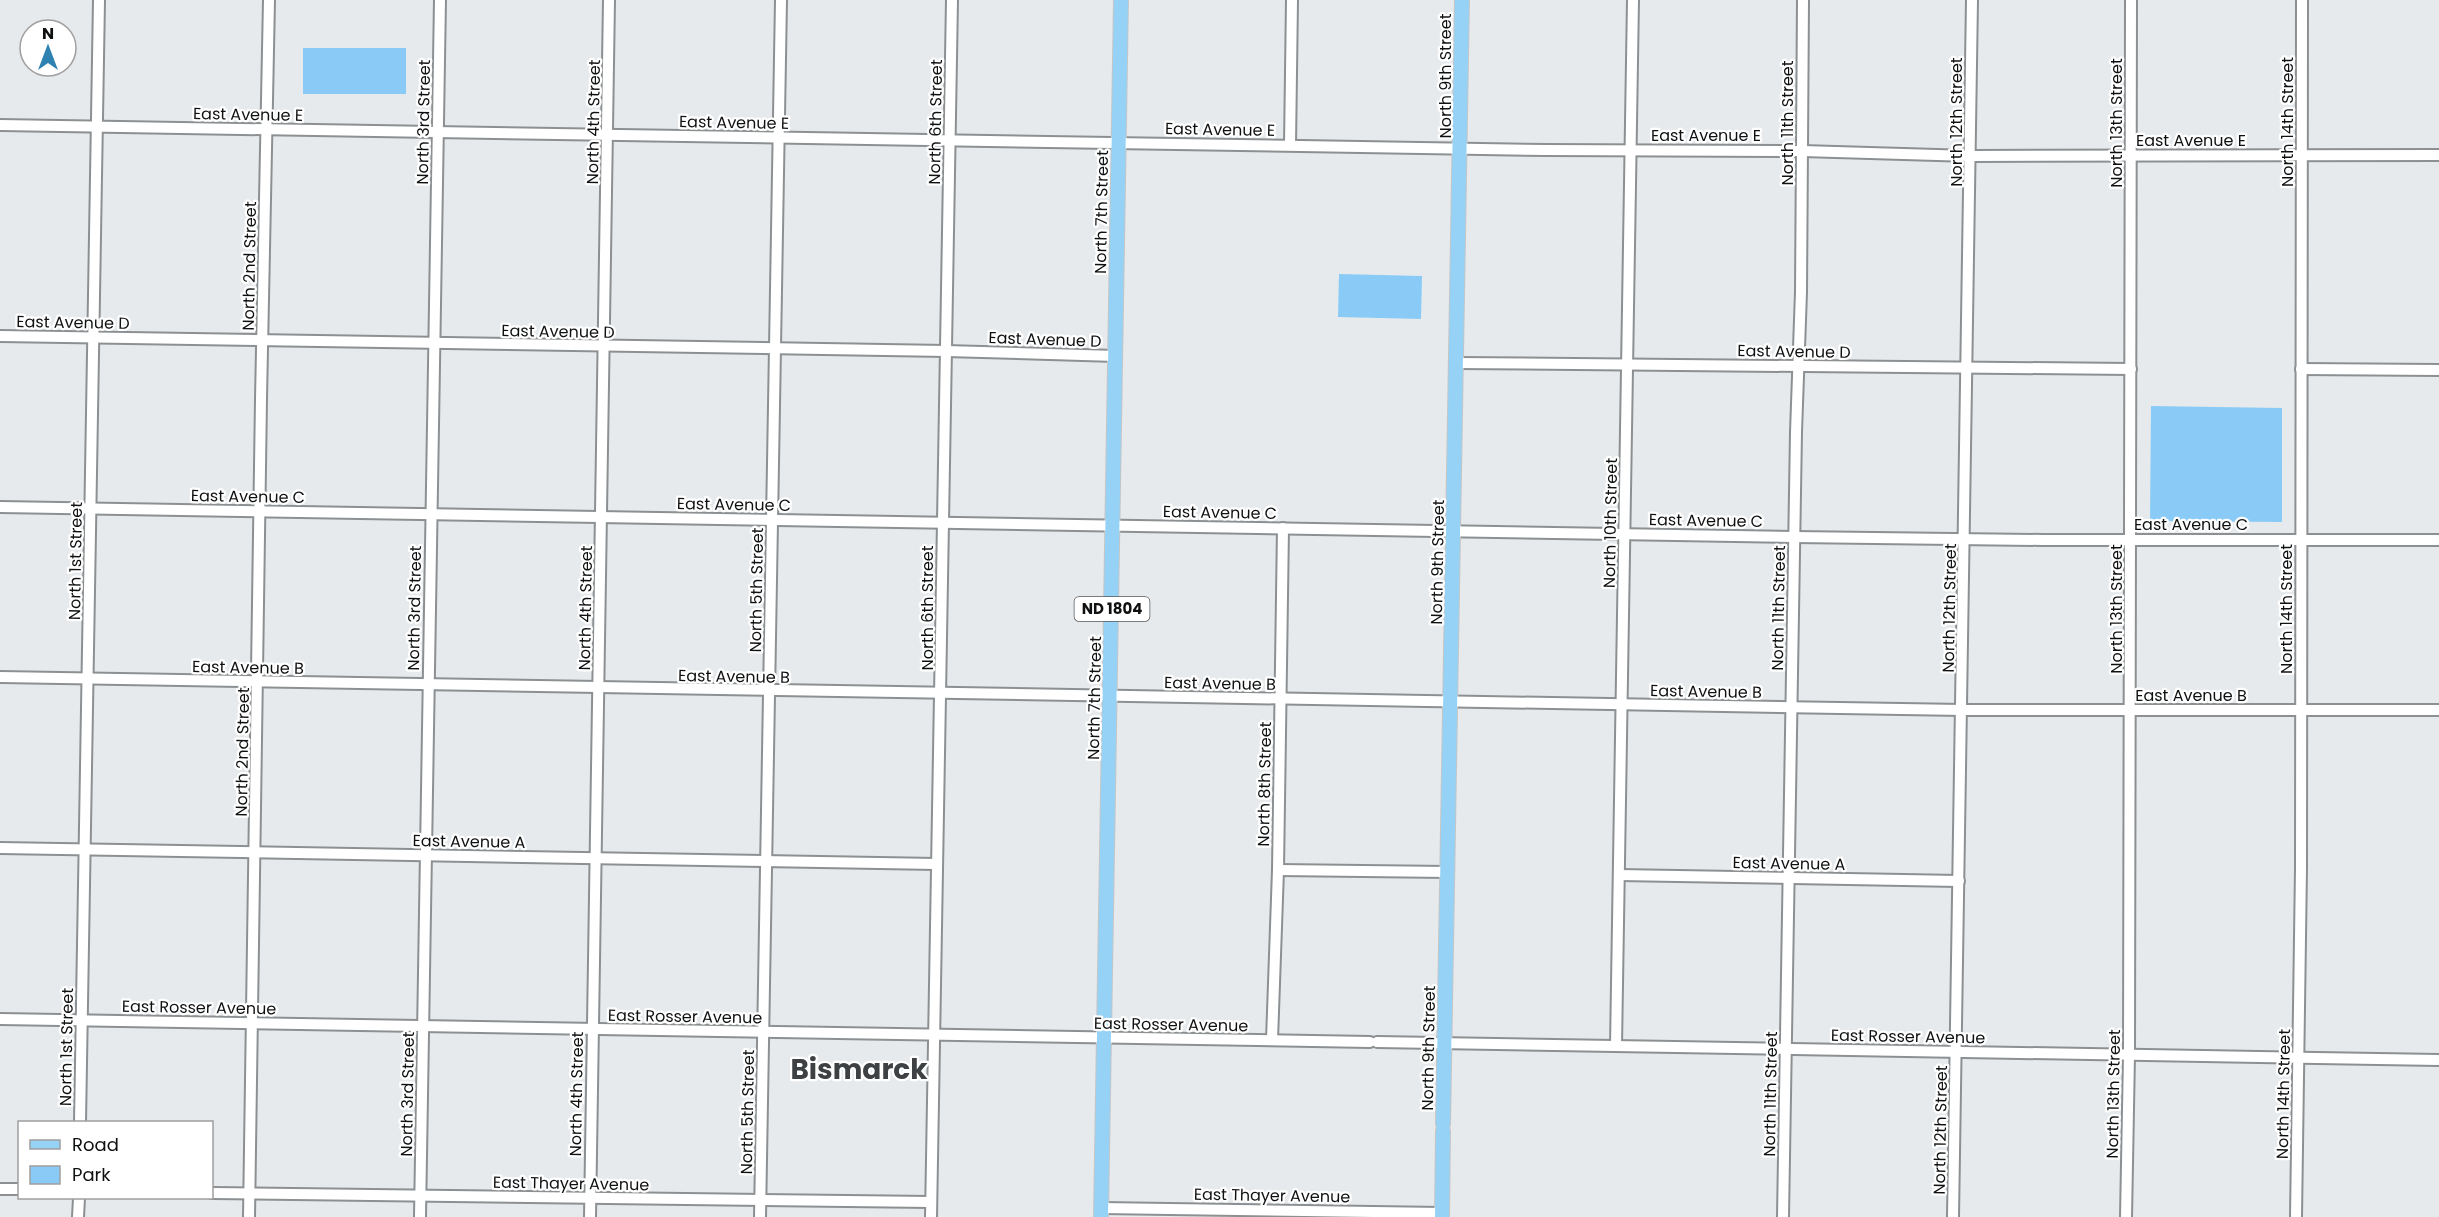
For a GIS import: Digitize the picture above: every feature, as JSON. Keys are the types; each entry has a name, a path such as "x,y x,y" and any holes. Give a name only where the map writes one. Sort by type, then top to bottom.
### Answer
{"main road":[{"name":"North 7th Street","path":"1101,1212 1121,0"},
{"name":"North 9th Street","path":"1442,1215 1462,0"}],"street":[{"name":"North 1st Street","path":"80,1121 99,0"},
{"name":"North 2nd Street","path":"249,1217 269,0"},
{"name":"North 3rd Street","path":"420,1217 440,0"},
{"name":"North 4th Street","path":"590,1217 609,0"},
{"name":"North 5th Street","path":"760,1217 781,0"},
{"name":"North 6th Street","path":"931,1217 952,0"},
{"path":"1290,145 1292,0"},
{"name":"North 10th Street","path":"1616,1046 1633,0"},
{"name":"North 11th Street","path":"1783,1217 1794,537 1802,292 1803,0"},
{"name":"North 12th Street","path":"1953,1217 1963,710 1972,0"},
{"name":"North 13th Street","path":"2126,1217 2131,710 2131,0"},
{"name":"North 14th Street","path":"2296,1217 2301,711 2302,0"},
{"name":"East Avenue E","path":"0,125 1461,148 1802,151 1971,156 2439,155"},
{"name":"East Avenue D","path":"0,336 946,351 1116,356"},
{"name":"East Avenue D","path":"1456,363 2131,369"},
{"path":"2301,369 2439,370"},
{"name":"East Avenue C","path":"0,507 1794,537 2439,540"},
{"name":"North 8th Street","path":"1272,1040 1278,870 1283,528"},
{"name":"East Avenue B","path":"0,678 1963,710 2439,710"},
{"name":"East Avenue A","path":"0,848 937,864"},
{"path":"1278,870 1448,873"},
{"name":"East Avenue A","path":"1619,875 1959,881"},
{"name":"East Rosser Avenue","path":"0,1019 2439,1060"},
{"path":"0,1189 18,1190"},
{"name":"East Thayer Avenue","path":"213,1193 931,1202"},
{"path":"78,1217 79,1199"},
{"name":"East Thayer Avenue","path":"1101,1212 1442,1215"}],"green space":[{"path":"303,48 406,48 406,94 303,94"},
{"path":"1339,274 1422,276 1421,319 1338,317"},
{"path":"2151,406 2282,408 2282,522 2150,521"}],"district":[{"name":"Bismarck","path":"859,1069"}]}
